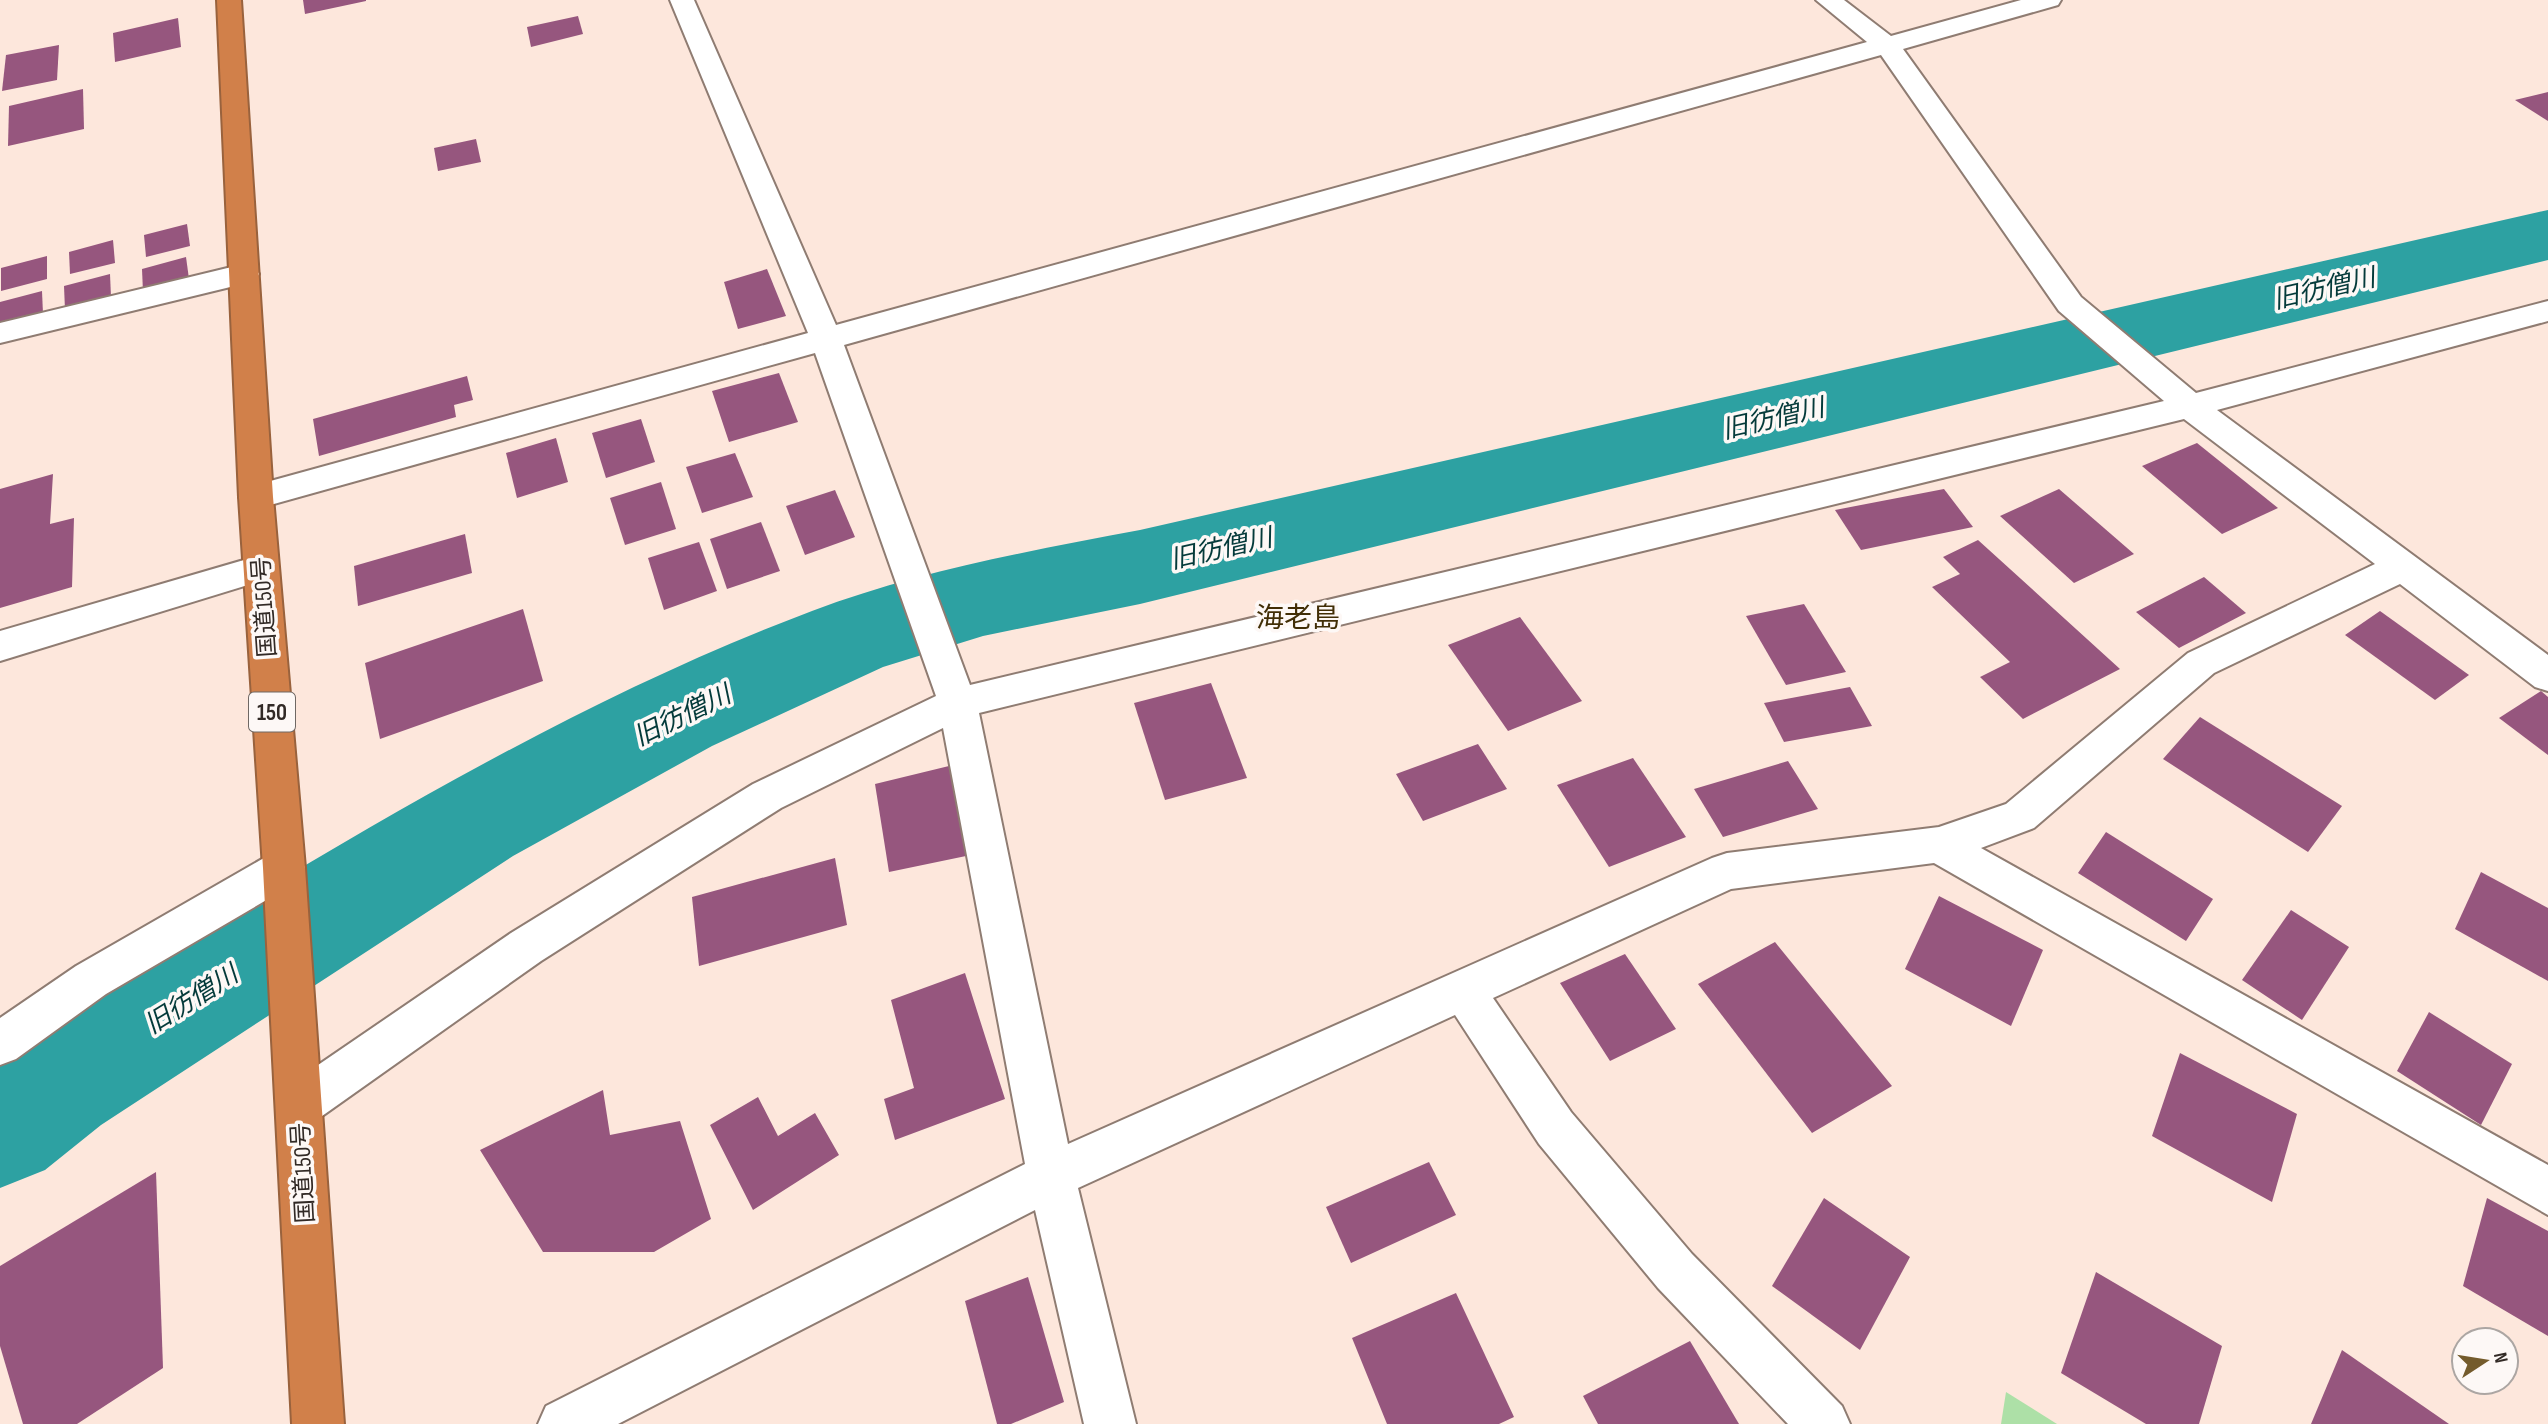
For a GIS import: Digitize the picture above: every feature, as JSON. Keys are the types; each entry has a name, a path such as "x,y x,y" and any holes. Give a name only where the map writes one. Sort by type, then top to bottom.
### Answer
{"highway":[{"name":"国道150号","path":"229,0 256,497 284,868 318,1424"}],"street":[{"path":"682,0 827,341 958,703 1051,1176 1110,1424"},
{"path":"1828,0 1888,46 2070,304 2190,406 2548,676"},
{"path":"256,497 827,341 2049,0"},
{"path":"0,333 244,274"},
{"path":"299,1105 526,947 768,796 958,703 2190,406 2548,311"},
{"path":"564,1424 1051,1176 1727,871 1939,845 2020,816 2201,663 2402,567"},
{"path":"0,646 261,568"},
{"path":"1939,845 2548,1191"},
{"path":"0,1044 91,980 284,868"},
{"path":"1463,990 1555,1128 1675,1272 1824,1424"}],"green space":[{"path":"2006,1392 2057,1424 2001,1424"}],"building":[{"path":"303,0 366,0 366,1 305,14"},
{"path":"578,16 583,34 531,47 527,27"},
{"path":"178,18 181,47 115,62 113,33"},
{"path":"59,45 57,80 2,91 6,55"},
{"path":"83,89 84,129 8,146 9,106"},
{"path":"2548,92 2548,121 2515,100"},
{"path":"476,139 481,162 438,171 434,148"},
{"path":"187,224 190,246 146,257 144,235"},
{"path":"113,240 115,263 70,274 69,252"},
{"path":"47,256 47,279 1,291 1,268"},
{"path":"186,257 189,279 143,292 142,269"},
{"path":"767,269 786,316 738,329 724,282"},
{"path":"110,274 111,297 65,310 64,286"},
{"path":"42,291 43,314 0,326 0,302"},
{"path":"779,373 798,422 729,442 712,391"},
{"path":"467,376 473,400 454,405 456,417 319,456 313,419"},
{"path":"641,419 655,462 606,478 592,433"},
{"path":"556,438 568,482 517,498 506,453"},
{"path":"2197,443 2278,508 2222,534 2142,466"},
{"path":"735,453 753,497 702,513 686,467"},
{"path":"53,474 50,524 74,518 72,587 0,608 0,489"},
{"path":"661,482 676,529 625,545 610,498"},
{"path":"1944,489 1973,527 1861,550 1835,510"},
{"path":"2059,489 2134,554 2074,583 2000,516"},
{"path":"835,490 855,537 805,555 786,506"},
{"path":"761,522 780,571 727,589 710,539"},
{"path":"465,534 472,573 358,606 354,566"},
{"path":"1978,540 2120,669 2023,719 1980,677 2010,662 1932,587 1960,574 1943,557"},
{"path":"699,542 717,591 664,610 648,558"},
{"path":"2204,577 2246,613 2179,648 2136,612"},
{"path":"1804,604 1846,672 1786,685 1746,616"},
{"path":"523,609 543,681 380,739 365,663"},
{"path":"2380,611 2469,675 2435,700 2345,635"},
{"path":"1520,617 1582,701 1508,731 1448,645"},
{"path":"1211,683 1247,778 1165,800 1134,703"},
{"path":"1850,687 1872,726 1784,742 1764,703"},
{"path":"2541,691 2548,697 2548,755 2499,718"},
{"path":"2200,717 2342,806 2308,852 2163,759"},
{"path":"1478,744 1507,789 1423,821 1396,774"},
{"path":"1633,758 1686,837 1609,867 1557,785"},
{"path":"1788,761 1818,809 1723,837 1694,789"},
{"path":"949,766 966,856 889,872 875,784"},
{"path":"2106,832 2213,899 2186,941 2078,873"},
{"path":"835,858 847,925 699,966 692,897"},
{"path":"2481,872 2548,908 2548,981 2455,929"},
{"path":"1939,896 2043,950 2011,1026 1905,969"},
{"path":"2291,910 2349,947 2302,1020 2242,980"},
{"path":"1775,942 1892,1086 1812,1133 1698,984"},
{"path":"1625,954 1676,1029 1610,1061 1560,983"},
{"path":"965,973 1005,1099 895,1140 884,1099 914,1088 891,1000"},
{"path":"2429,1012 2512,1064 2481,1125 2397,1071"},
{"path":"2180,1053 2297,1114 2272,1202 2152,1136"},
{"path":"603,1090 610,1135 680,1121 711,1219 654,1252 543,1252 480,1150"},
{"path":"758,1097 778,1136 815,1113 839,1155 753,1210 710,1125"},
{"path":"1429,1162 1456,1215 1351,1263 1326,1207"},
{"path":"156,1172 163,1368 77,1424 23,1424 0,1346 0,1266"},
{"path":"1824,1198 1910,1257 1860,1350 1772,1286"},
{"path":"2487,1198 2548,1231 2548,1336 2463,1286"},
{"path":"2096,1272 2222,1346 2199,1424 2146,1424 2061,1373"},
{"path":"1028,1277 1064,1402 1011,1424 997,1424 965,1301"},
{"path":"1456,1293 1514,1417 1499,1424 1387,1424 1352,1338"},
{"path":"1690,1341 1739,1424 1598,1424 1583,1396"},
{"path":"2342,1350 2449,1424 2311,1424"}],"waterway":[{"name":"旧彷僧川","path":"0,1126 57,1083 474,823 675,716 848,639 982,598 1140,567 2548,235"}],"district":[{"name":"海老島","path":"1298,617"}]}
